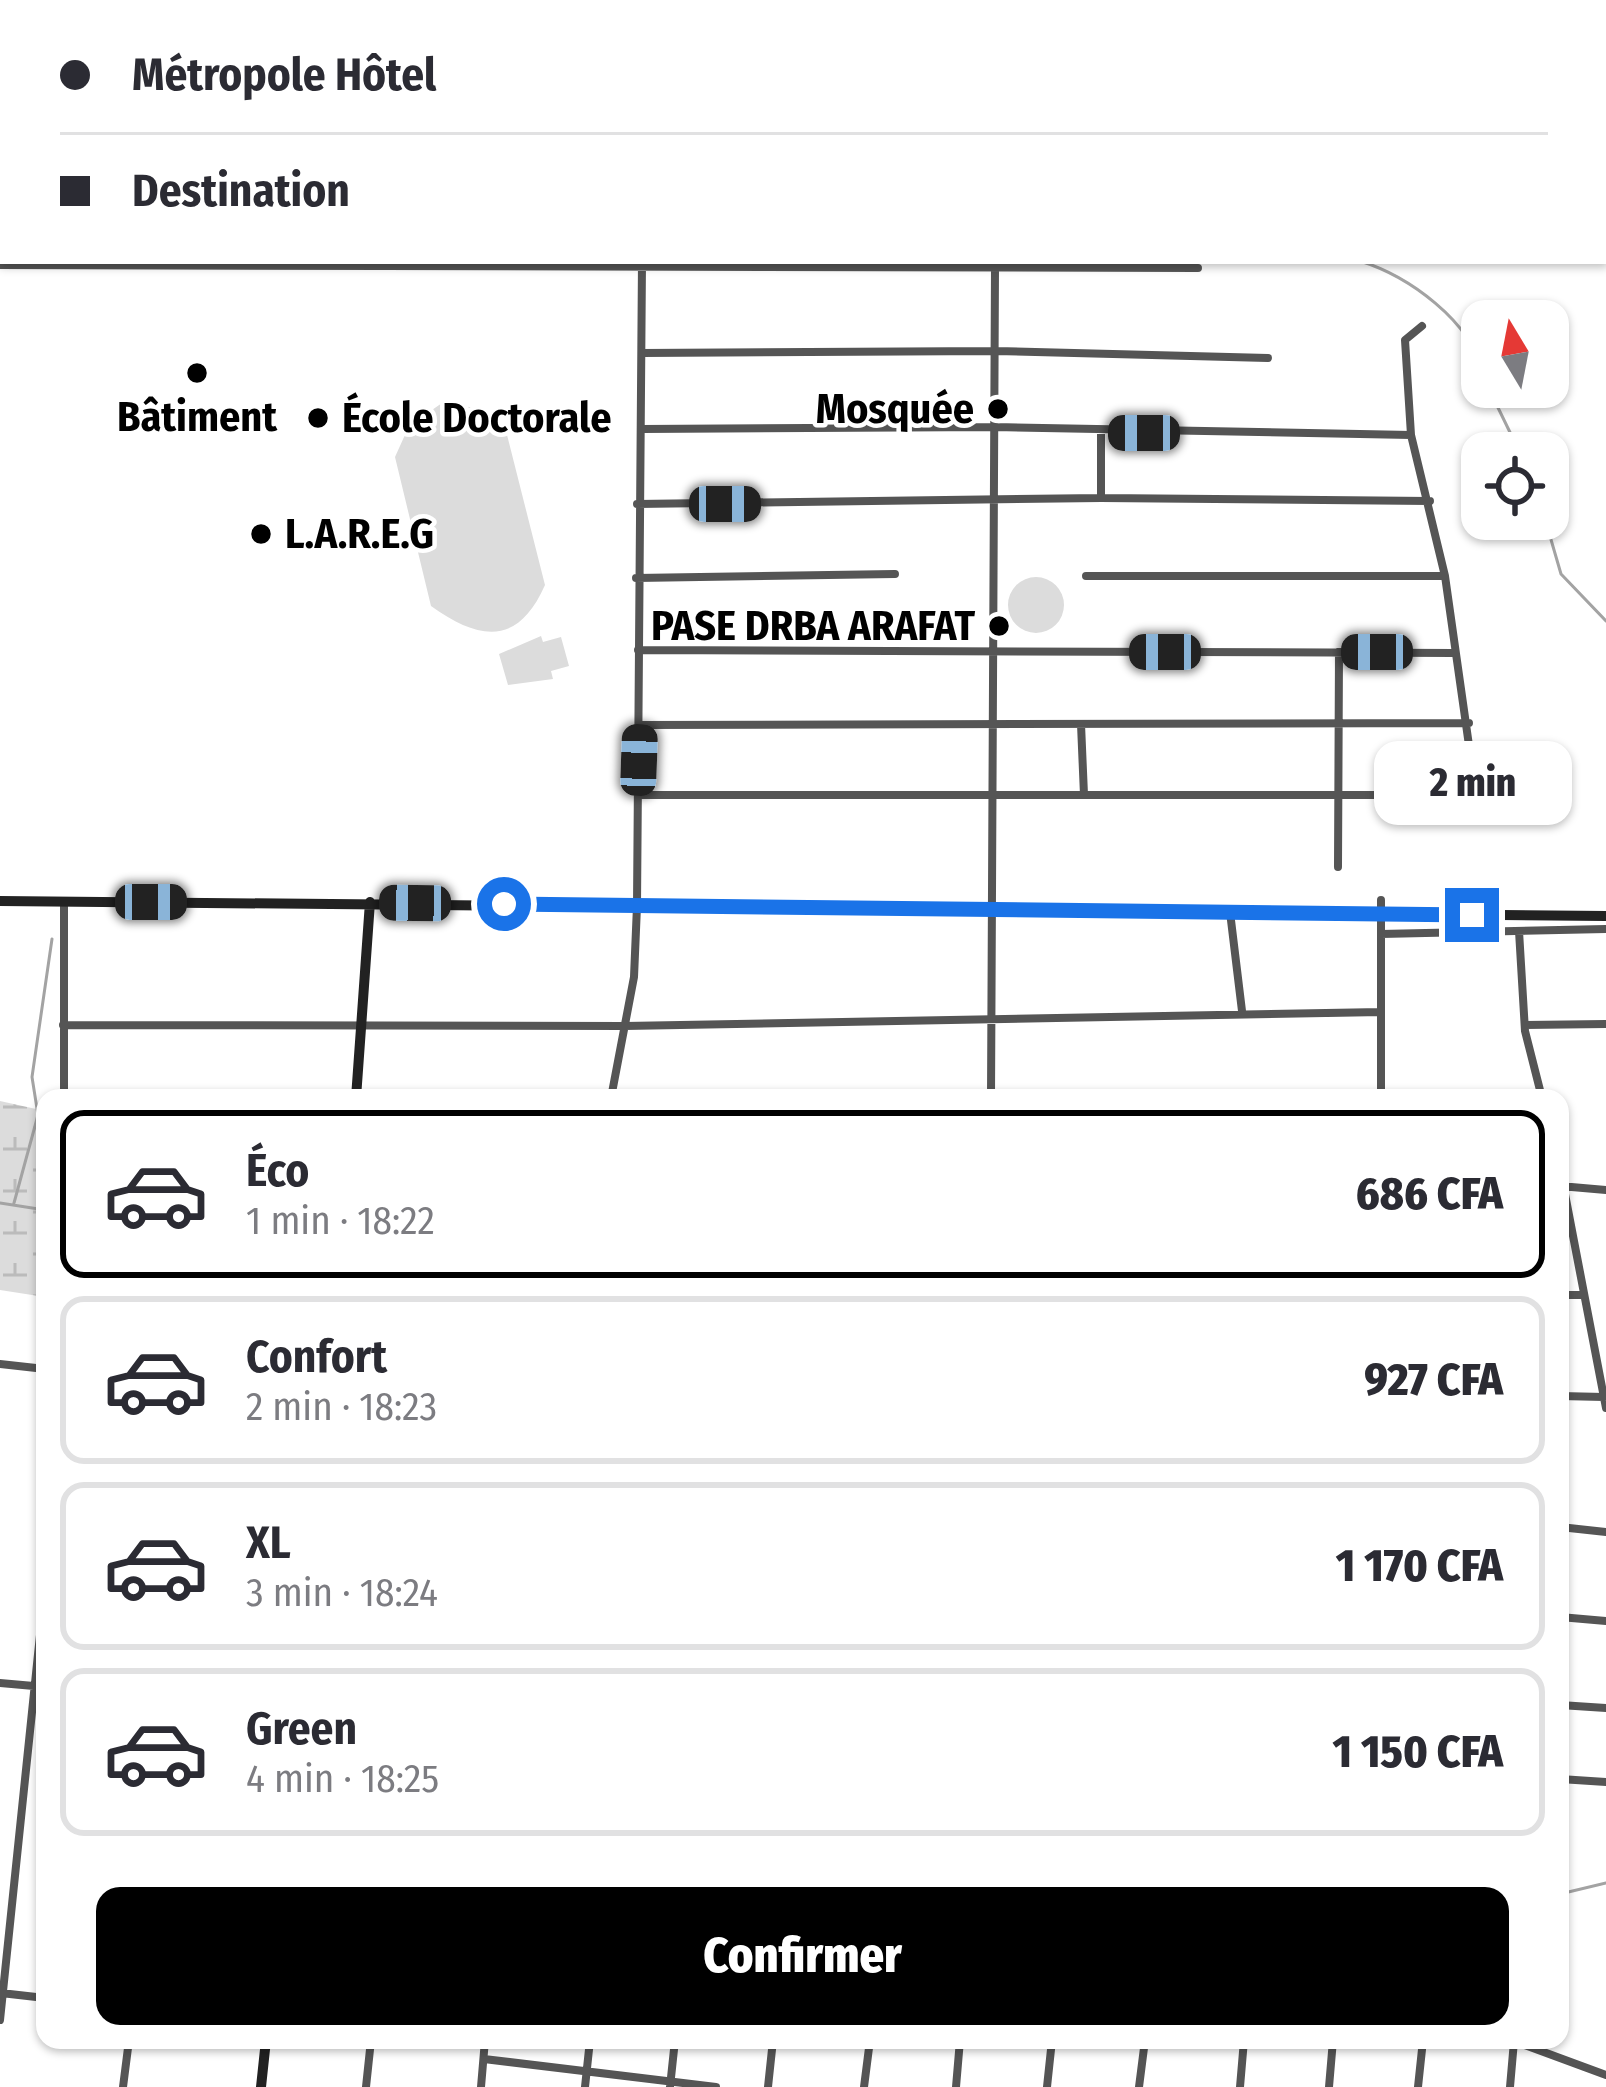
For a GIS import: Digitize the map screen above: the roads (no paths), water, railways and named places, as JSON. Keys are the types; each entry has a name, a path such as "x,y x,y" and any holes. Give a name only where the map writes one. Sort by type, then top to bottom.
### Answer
{"street":[{"path":"0,265 64,264"},
{"path":"340,264 1198,268"},
{"path":"613,1089 634,977 637,906 642,265"},
{"path":"991,1089 995,268"},
{"path":"638,795 1476,795 1445,577 1411,435 1405,340 1422,326"},
{"path":"642,353 995,351 1268,358"},
{"path":"642,429 995,427 1411,435"},
{"path":"1101,432 1101,498"},
{"path":"637,504 993,503 1101,498 1430,501"},
{"path":"636,578 895,574"},
{"path":"1086,576 1445,577"},
{"path":"638,650 1454,653"},
{"path":"1338,867 1339,652"},
{"path":"640,725 1469,723"},
{"path":"1081,724 1084,795"},
{"path":"1381,900 1381,1089"},
{"path":"0,901 1606,916"},
{"path":"64,902 64,1089"},
{"path":"357,1089 370,902"},
{"path":"1230,912 1242,1011"},
{"path":"1381,934 1606,929"},
{"path":"1519,932 1525,1025 1539,1089"},
{"path":"63,1025 625,1026 1381,1012"},
{"path":"1525,1025 1606,1024"},
{"path":"1569,1187 1606,1190"},
{"path":"1569,1224 1606,1408"},
{"path":"1569,1295 1582,1295"},
{"path":"1592,1354 1606,1352"},
{"path":"0,1364 36,1368"},
{"path":"1569,1396 1604,1397"},
{"path":"1569,1528 1606,1532"},
{"path":"1569,1618 1606,1621"},
{"path":"0,2020 36,1656"},
{"path":"0,1683 36,1686"},
{"path":"1569,1706 1606,1708"},
{"path":"1569,1779 1606,1782"},
{"path":"1,1993 36,1997"},
{"path":"123,2087 128,2049"},
{"path":"260,2087 265,2049"},
{"path":"366,2087 370,2049"},
{"path":"481,2087 485,2049"},
{"path":"585,2087 589,2049"},
{"path":"671,2084 673,2049"},
{"path":"768,2087 772,2049"},
{"path":"864,2087 869,2049"},
{"path":"956,2087 959,2049"},
{"path":"1047,2087 1051,2049"},
{"path":"1139,2087 1144,2049"},
{"path":"1240,2087 1243,2049"},
{"path":"1329,2087 1332,2049"},
{"path":"1418,2087 1422,2049"},
{"path":"1510,2087 1512,2049"},
{"path":"1534,2049 1601,2074 1594,2087"},
{"path":"484,2060 716,2087"}],"waterway":[{"path":"1368,264 1417,289 1461,331"},
{"path":"1498,408 1510,432"},
{"path":"1551,540 1561,574 1606,621"},
{"path":"36,1102 32,1077 52,939"},
{"path":"14,1203 36,1122"},
{"path":"0,1203 36,1209"},
{"path":"1569,1892 1606,1883"}],"place":[{"name":"Bâtiment","path":"197,373"},
{"name":"Mosquée","path":"998,409"},
{"name":"École Doctorale","path":"318,418"},
{"name":"L.A.R.E.G","path":"261,534"},
{"name":"PASE DRBA ARAFAT","path":"999,626"}]}
